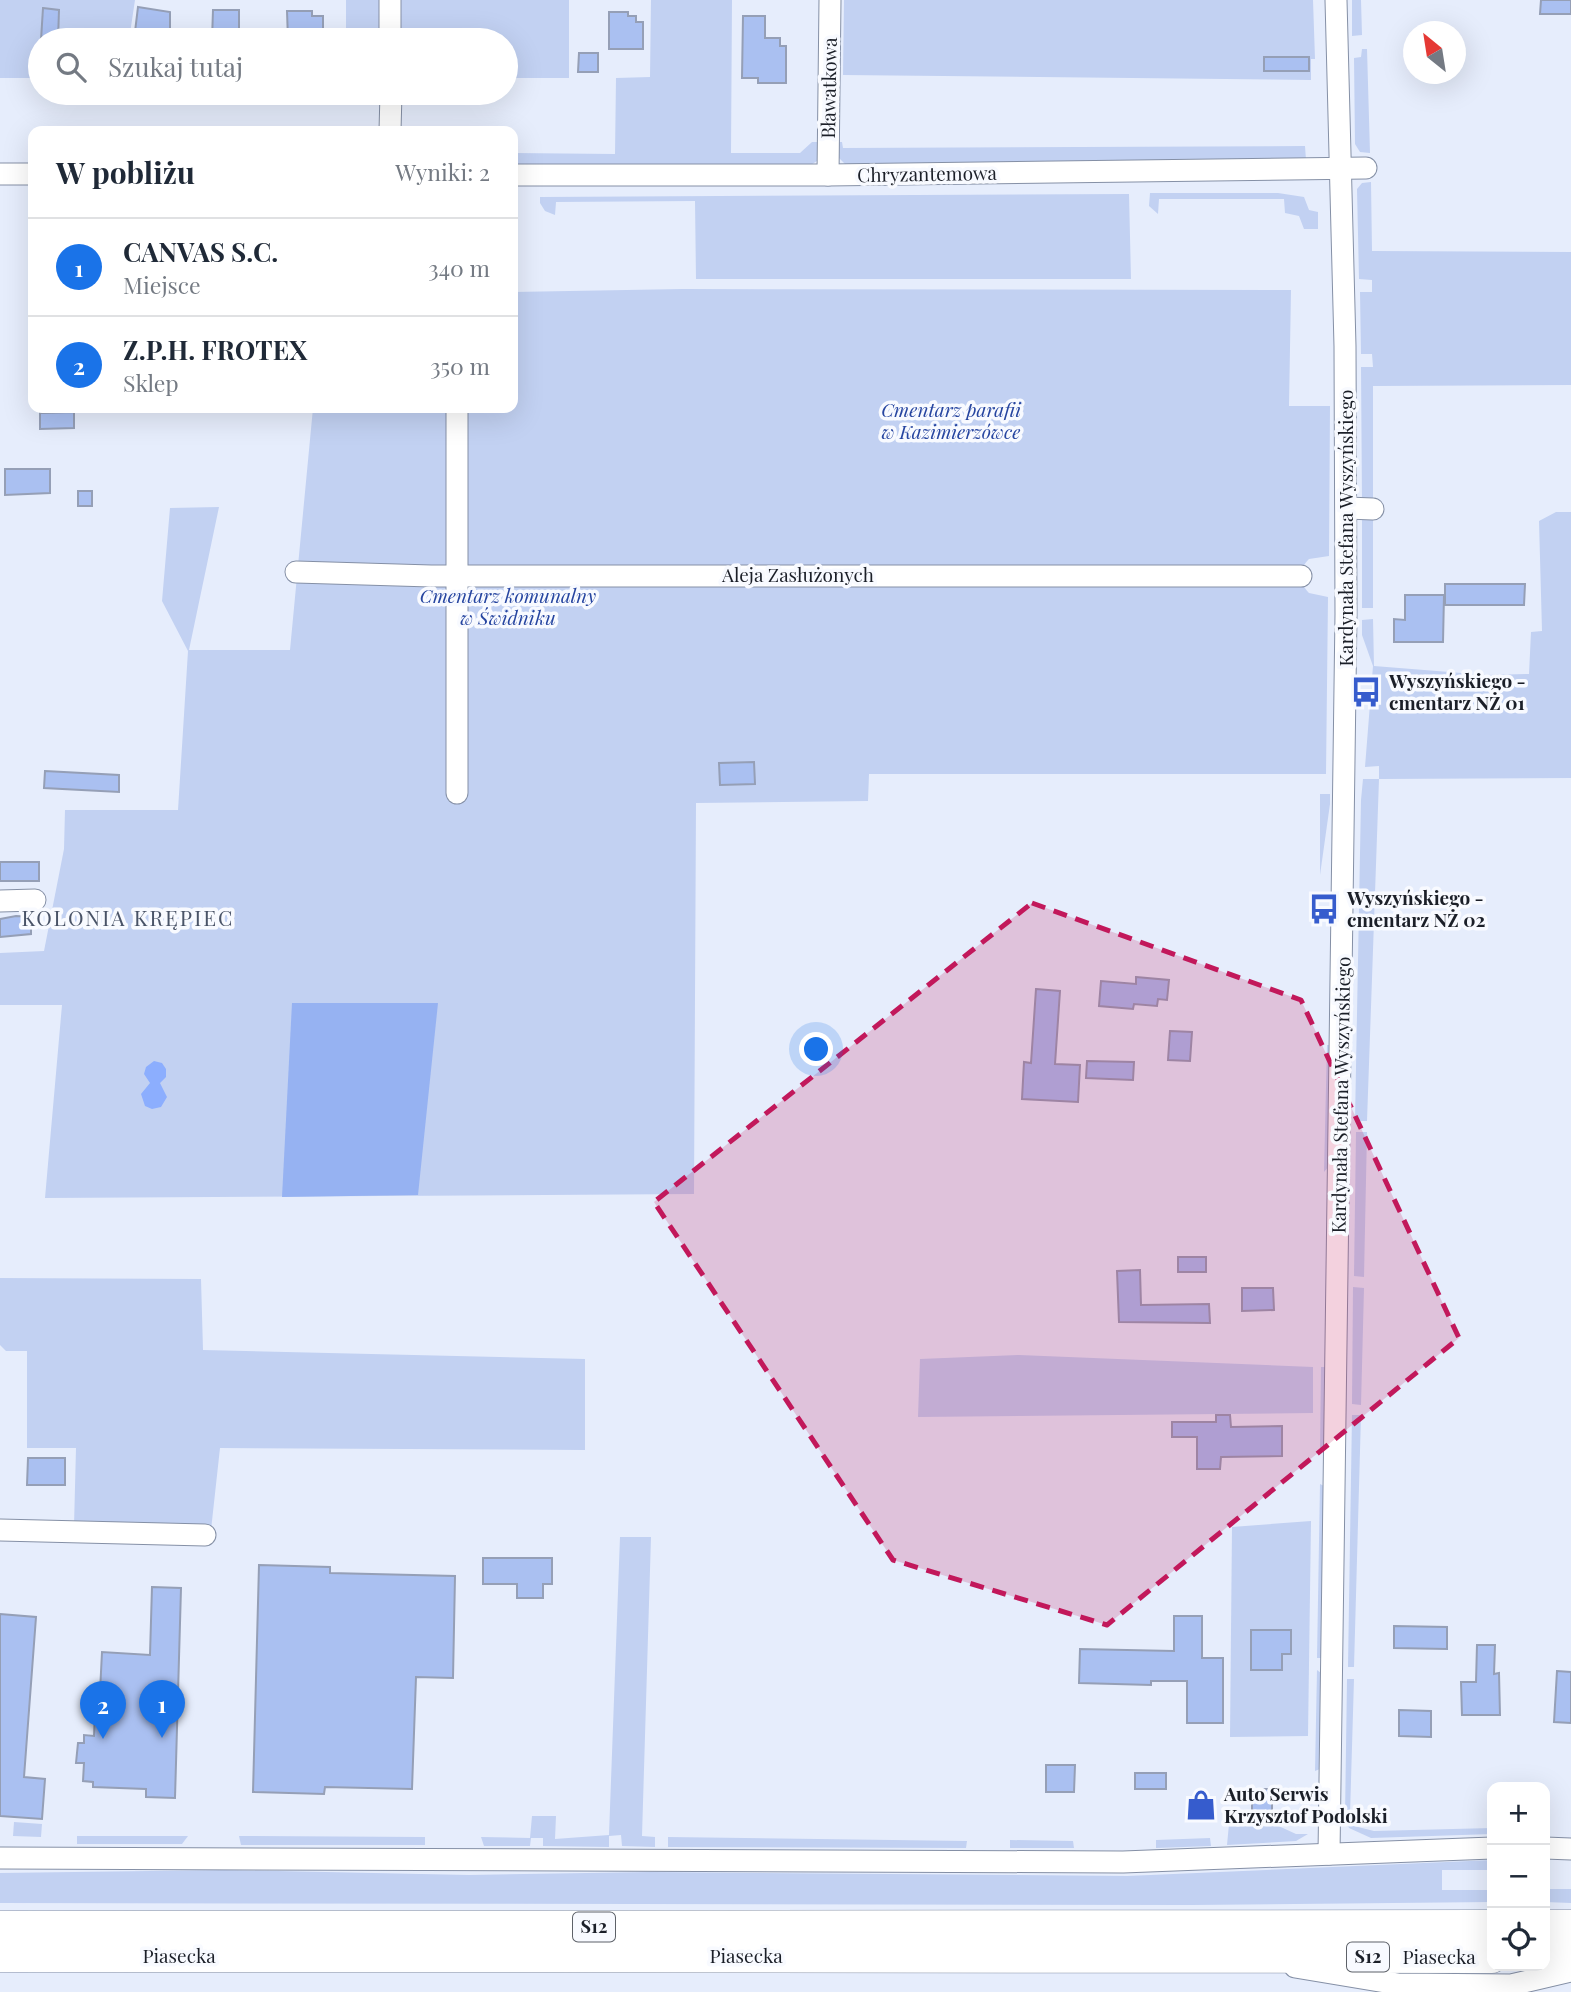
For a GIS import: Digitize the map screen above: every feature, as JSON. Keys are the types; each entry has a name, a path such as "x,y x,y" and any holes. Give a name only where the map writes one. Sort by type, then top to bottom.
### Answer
{"highway":[{"path":"1550,1924 1571,1926"},
{"name":"Piasecka","path":"0,1927 1487,1926"},
{"name":"Piasecka","path":"0,1956 1487,1957"},
{"path":"1550,1956 1571,1956"}],"street":[{"path":"390,0 390,28"},
{"name":"Bławatkowa","path":"828,175 830,0"},
{"name":"Kardynała Stefana Wyszyńskiego","path":"1329,1854 1346,792 1347,508 1336,0"},
{"path":"390,126 391,105"},
{"name":"Chryzantemowa","path":"518,175 828,175 1366,168"},
{"path":"0,174 28,174"},
{"path":"457,413 457,793"},
{"path":"1347,508 1373,509"},
{"name":"Aleja Zasłużonych","path":"296,572 457,575 1301,576"},
{"path":"0,901 35,900"},
{"path":"0,1530 205,1535"},
{"path":"0,1858 1123,1862 1487,1848"},
{"path":"1550,1848 1571,1849"},
{"path":"1550,1923 1571,1917"},
{"path":"1245,1957 1398,1984 1511,1985 1571,1971"}],"highlighted area":[{"path":"1032,903 1301,1000 1459,1338 1107,1625 893,1560 654,1202"}],"green space":[{"path":"0,0 135,0 131,28 28,28 28,78 0,78"},
{"path":"346,0 382,0 383,28 346,28"},
{"path":"399,0 569,0 569,78 518,78 518,28 398,28"},
{"path":"651,0 732,0 731,153 800,153 812,142 821,142 817,161 809,166 518,166 518,153 615,154 616,78 650,77"},
{"path":"844,0 1313,0 1315,59 1311,59 1311,80 843,75"},
{"path":"1352,0 1361,0 1362,35 1352,36"},
{"path":"1362,49 1367,49 1370,153 1360,152 1355,144 1354,58 1361,57"},
{"path":"836,142 842,142 843,148 1305,146 1306,160 846,165 838,157"},
{"path":"1371,182 1372,251 1571,252 1571,385 1373,386 1373,502 1362,503 1361,367 1373,367 1372,354 1361,354 1360,292 1372,292 1372,280 1359,279 1357,189 1362,183"},
{"path":"1150,193 1278,193 1304,197 1309,210 1318,212 1318,229 1304,229 1299,216 1285,213 1284,199 1159,199 1158,214 1149,206"},
{"path":"1129,194 1131,279 696,279 695,201 556,202 555,215 545,211 540,203 540,197"},
{"path":"683,289 1291,290 1289,406 1330,406 1329,556 1309,559 1301,576 1309,593 1328,597 1326,774 869,774 868,801 696,803 694,1194 45,1198 62,1005 0,1005 0,953 44,951 64,849 65,810 178,810 188,651 162,601 170,508 219,507 189,650 290,650 313,413 518,413 518,292"},
{"path":"1556,512 1571,512 1571,778 1379,779 1379,766 1365,767 1373,666 1362,635 1362,620 1373,619 1374,666 1487,675 1529,674 1531,632 1542,631 1539,521"},
{"path":"1362,514 1373,514 1373,608 1362,608"},
{"path":"1363,779 1379,779 1367,1121 1355,1121 1361,800"},
{"path":"1320,794 1330,794 1330,804 1320,875"},
{"path":"1327,1045 1330,1045 1329,1166 1324,1172"},
{"path":"1356,1132 1367,1132 1364,1277 1354,1276"},
{"path":"0,1278 201,1279 203,1350 585,1359 585,1450 220,1448 211,1530 74,1526 76,1448 27,1448 27,1351 6,1351 0,1345"},
{"path":"1353,1287 1364,1288 1361,1405 1352,1404"},
{"path":"1019,1355 1313,1367 1313,1413 918,1417 920,1359"},
{"path":"1321,1367 1326,1367 1325,1450 1320,1452"},
{"path":"1352,1415 1361,1415 1354,1667 1348,1667"},
{"path":"1320,1484 1324,1486 1322,1658 1317,1658"},
{"path":"1311,1521 1308,1736 1230,1737 1232,1527"},
{"path":"620,1537 651,1537 642,1836 655,1837 655,1847 622,1846 621,1835 609,1836 609,1847 543,1846 543,1838 531,1838 530,1846 484,1846 481,1837 530,1838 532,1816 556,1816 555,1839 609,1835"},
{"path":"1317,1670 1321,1673 1320,1769 1315,1771"},
{"path":"1347,1679 1354,1679 1350,1815 1354,1826 1374,1831 1487,1828 1487,1834 1371,1838 1349,1828 1345,1817"},
{"path":"14,1822 42,1824 41,1837 13,1836"},
{"path":"1272,1823 1296,1834 1308,1834 1296,1841 1227,1845 1229,1824"},
{"path":"77,1836 188,1836 182,1844 77,1844"},
{"path":"239,1836 425,1837 425,1845 241,1845"},
{"path":"668,1837 967,1841 966,1848 668,1847"},
{"path":"1210,1838 1211,1846 1156,1848 1156,1840"},
{"path":"1010,1840 1073,1841 1074,1848 1010,1848"},
{"path":"1487,1860 1487,1870 1442,1870 1442,1890 1487,1890 1487,1902 1191,1905 0,1903 0,1873 224,1870 469,1875 650,1872 1127,1876"},
{"path":"1550,1889 1571,1889 1571,1903 1550,1902"}],"shaded area":[{"path":"292,1003 438,1003 418,1195 282,1197"},
{"path":"154,1061 162,1063 166,1069 166,1077 160,1083 167,1097 161,1107 152,1109 145,1106 141,1094 150,1083 144,1074 146,1067"}],"building":[{"path":"1541,0 1571,0 1571,14 1540,14"},
{"path":"138,7 170,12 170,28 135,28"},
{"path":"43,8 59,10 58,28 42,28"},
{"path":"213,10 239,10 239,28 212,28"},
{"path":"287,11 312,11 312,16 323,16 323,28 288,28"},
{"path":"609,12 628,12 628,16 636,16 636,22 643,22 643,49 609,49"},
{"path":"743,16 765,16 765,38 780,38 780,46 786,46 786,83 758,83 758,78 742,78"},
{"path":"579,53 598,53 598,72 578,72"},
{"path":"1264,57 1309,57 1309,71 1264,71"},
{"path":"40,413 74,413 74,428 40,429"},
{"path":"5,469 50,469 50,493 5,495"},
{"path":"78,491 92,491 92,506 78,506"},
{"path":"1445,584 1525,584 1524,605 1445,605"},
{"path":"1405,595 1444,595 1443,642 1394,642 1394,619 1405,620"},
{"path":"754,762 755,784 720,785 719,763"},
{"path":"45,771 119,775 119,792 44,788"},
{"path":"0,862 39,862 39,881 0,881"},
{"path":"31,917 31,934 0,937 0,919"},
{"path":"1136,977 1169,980 1167,1000 1158,999 1157,1006 1134,1004 1133,1009 1099,1006 1101,981 1136,984"},
{"path":"1036,989 1060,991 1055,1064 1080,1065 1078,1102 1022,1099 1024,1062 1031,1063"},
{"path":"1170,1031 1192,1032 1190,1061 1168,1060"},
{"path":"1087,1061 1134,1062 1133,1080 1086,1078"},
{"path":"1178,1257 1206,1257 1206,1272 1178,1272"},
{"path":"1140,1270 1141,1305 1209,1304 1210,1323 1119,1322 1117,1271"},
{"path":"1242,1288 1273,1288 1274,1310 1242,1311"},
{"path":"1216,1415 1230,1415 1231,1427 1282,1426 1282,1456 1221,1457 1220,1469 1197,1469 1197,1437 1172,1437 1172,1422 1216,1422"},
{"path":"28,1458 65,1458 65,1485 27,1485"},
{"path":"483,1558 552,1558 552,1584 543,1584 543,1598 517,1598 517,1584 483,1584"},
{"path":"259,1565 330,1567 330,1573 455,1576 453,1678 416,1677 412,1789 325,1787 324,1794 253,1792"},
{"path":"152,1587 181,1588 175,1798 146,1797 146,1789 93,1787 93,1782 83,1781 84,1763 76,1763 78,1743 84,1743 84,1735 94,1736 95,1712 99,1712 102,1652 150,1655"},
{"path":"0,1614 36,1617 24,1777 45,1779 42,1819 0,1816"},
{"path":"1174,1616 1202,1616 1202,1658 1223,1658 1223,1723 1187,1723 1187,1681 1151,1681 1151,1685 1079,1683 1080,1649 1174,1651"},
{"path":"1394,1626 1447,1627 1447,1649 1394,1648"},
{"path":"1251,1630 1291,1630 1291,1654 1282,1654 1282,1670 1251,1670"},
{"path":"1477,1645 1495,1645 1494,1674 1499,1673 1500,1715 1462,1715 1461,1682 1476,1682"},
{"path":"1557,1671 1571,1672 1571,1723 1554,1722"},
{"path":"1399,1710 1431,1711 1431,1737 1399,1736"},
{"path":"1046,1765 1075,1765 1074,1792 1046,1792"},
{"path":"1135,1773 1166,1773 1166,1789 1135,1789"},
{"path":"1252,1789 1272,1789 1272,1823 1252,1823"}],"place":[{"name":"Wyszyńskiego - cmentarz NŻ 01","path":"1366,692"},
{"name":"Wyszyńskiego - cmentarz NŻ 02","path":"1324,909"},
{"name":"CANVAS S.C.","path":"162,1738"},
{"name":"Z.P.H. FROTEX","path":"103,1739"},
{"name":"Auto Serwis Krzysztof Podolski","path":"1201,1805"}],"district":[{"name":"KOLONIA KRĘPIEC","path":"128,919"}],"park label":[{"name":"Cmentarz parafii w Kazimierzówce","path":"951,421"},
{"name":"Cmentarz komunalny w Świdniku","path":"508,607"}]}
